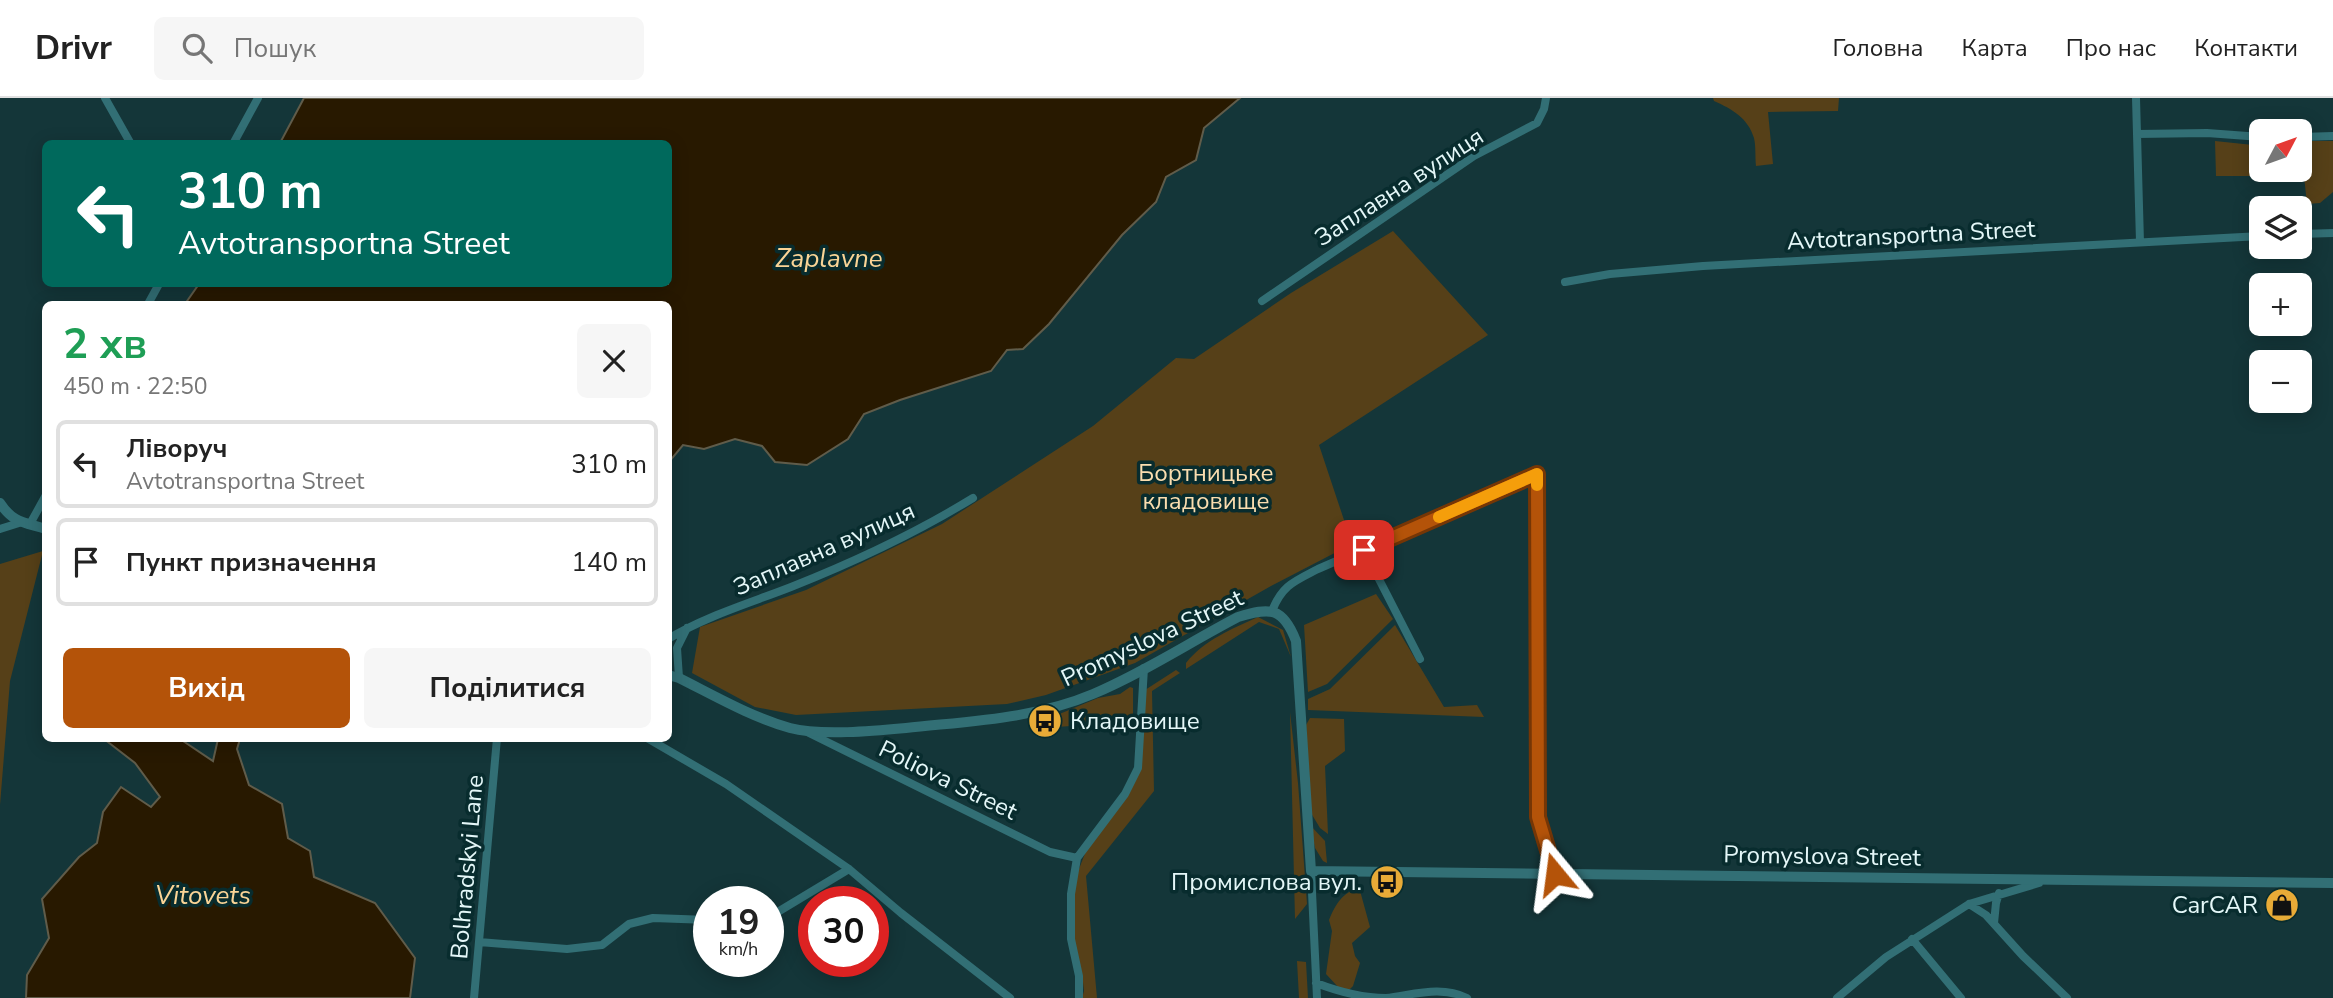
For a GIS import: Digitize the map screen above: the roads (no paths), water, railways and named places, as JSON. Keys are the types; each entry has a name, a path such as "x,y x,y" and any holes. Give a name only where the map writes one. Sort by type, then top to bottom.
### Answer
{"street":[{"path":"105,98 129,140"},
{"path":"235,140 258,98"},
{"name":"Заплавна вулиця","path":"1262,301 1474,156 1537,123 1546,98"},
{"path":"2136,98 2140,242"},
{"path":"2137,134 2207,133 2249,136"},
{"path":"2312,136 2333,136"},
{"path":"2312,234 2333,233"},
{"name":"Avtotransportna Street","path":"1565,282 1610,274 1703,266 2249,237"},
{"path":"1272,611 1278,595 1292,583 1318,569 1537,474 1538,817 1555,874"},
{"name":"Заплавна вулиця","path":"672,637 687,628 858,558 937,520 973,498"},
{"path":"0,529 25,524 42,501"},
{"path":"0,503 9,515 25,524 42,528"},
{"path":"1364,550 1420,659"},
{"name":"Promyslova Street","path":"674,676 769,722 803,730 893,729 1004,719 1092,694 1238,617 1262,609 1272,611 1291,627 1297,641 1317,998"},
{"path":"674,676 677,648 687,628"},
{"path":"1079,998 1079,976 1071,939 1071,894 1077,858 1125,794 1138,768 1144,668"},
{"name":"Poliova Street","path":"803,730 1049,852 1077,858"},
{"name":"Bolhradskyi Lane","path":"474,998 497,742"},
{"path":"654,742 729,787 849,869 1010,998"},
{"path":"784,908 849,869"},
{"name":"Promyslova Street","path":"1311,871 2333,884"},
{"path":"1837,998 1886,957 1969,904 2051,879"},
{"path":"1994,923 1999,893"},
{"path":"1969,904 1994,923 2023,956 2067,998"},
{"path":"480,942 566,949 601,945 629,924 653,918 693,919"},
{"path":"1912,939 1961,998"},
{"path":"1316,983 1338,992 1373,997 1440,991 1467,998"}],"water":[{"name":"Zaplavne","path":"304,98 1240,98 1204,128 1196,160 1166,177 1156,202 1122,235 1049,324 1023,349 1007,350 991,371 864,414 848,439 807,465 775,462 762,446 735,439 704,449 683,445 672,458 672,301 187,301 197,287 672,287 672,140 282,140"},
{"name":"Vitovets","path":"108,742 184,742 213,761 217,742 239,742 237,749 249,785 282,804 288,838 310,851 314,877 375,903 415,958 410,998 26,998 27,975 49,938 42,899 79,857 97,843 103,812 121,787 151,807 160,797 135,763"}],"place":[{"name":"Кладовище","path":"1045,721"},
{"name":"Промислова вул.","path":"1387,882"},
{"name":"CarCAR","path":"2282,905"}],"park label":[{"name":"Бортницьке кладовище","path":"1206,487"}]}
